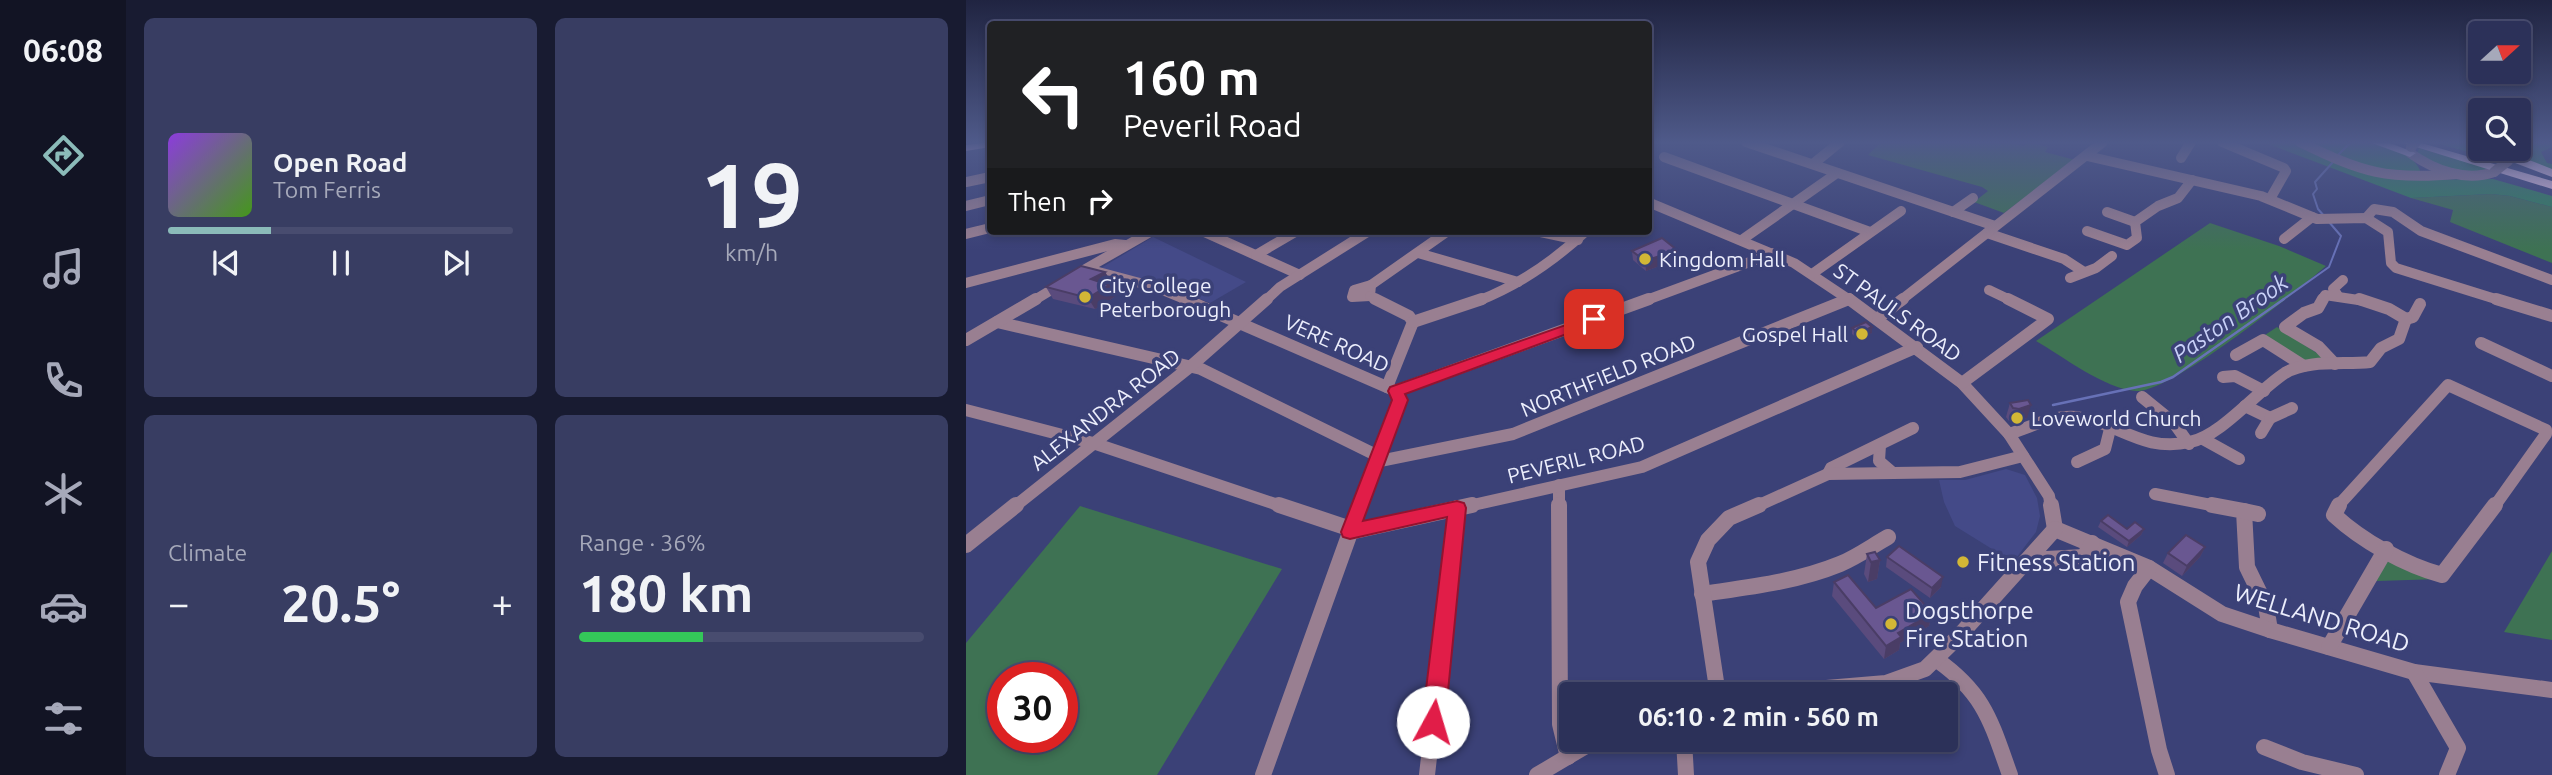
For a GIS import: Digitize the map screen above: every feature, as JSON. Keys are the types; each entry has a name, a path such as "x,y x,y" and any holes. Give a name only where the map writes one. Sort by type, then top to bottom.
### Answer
{"highway":[{"path":"2503,178 2552,194"},
{"path":"2534,178 2552,183"}],"street":[{"path":"966,182 984,178"},
{"path":"1724,178 1870,232"},
{"path":"1743,239 1830,178"},
{"path":"1852,178 1982,222 1991,230 2064,259 2084,272"},
{"path":"1878,318 2058,178"},
{"path":"2184,178 2270,199 2312,217 2366,218 2388,232 2392,263 2396,268 2552,316"},
{"path":"2270,199 2282,178"},
{"path":"2107,212 2136,222 2146,218 2156,207 2178,200 2192,180"},
{"path":"1953,212 1973,198"},
{"path":"966,206 987,201"},
{"name":"ST PAULS ROAD","path":"1652,204 1743,239 1812,274 1878,318 1962,383 2009,434 2049,496 2055,529"},
{"path":"2366,218 2374,209 2393,212 2421,231 2552,280"},
{"path":"1812,274 1901,211"},
{"path":"2284,239 2312,217"},
{"path":"2087,231 2127,245 2137,238 2136,222"},
{"path":"966,234 987,229"},
{"path":"966,340 1092,271 1145,235"},
{"path":"1221,235 1300,275"},
{"path":"1256,255 1290,235"},
{"name":"ALEXANDRA ROAD","path":"966,545 1191,366 1240,321 1300,275 1363,235"},
{"path":"1413,322 1409,316 1370,291 1443,235"},
{"path":"1555,235 1578,240"},
{"path":"1413,322 1457,310 1518,282 1568,250 1582,235"},
{"path":"966,283 1115,244 1126,246"},
{"path":"1418,253 1518,282"},
{"name":"VERE ROAD","path":"1092,271 1155,287 1240,321 1391,389 1774,253"},
{"path":"2070,278 2096,268 2112,256"},
{"path":"2337,294 2333,289 2343,279"},
{"path":"1962,383 2048,319 1989,290"},
{"path":"2335,364 2319,347 2285,327 2304,313 2318,308 2325,295 2337,294 2395,311 2406,318 2413,317 2420,304"},
{"name":"NORTHFIELD ROAD","path":"1377,459 1513,433 1849,299"},
{"path":"2009,434 2071,416 2167,447 2189,444 2203,439 2287,372 2304,366 2371,362 2381,348 2399,339 2406,318"},
{"path":"997,322 1191,366 1275,403 1377,459"},
{"path":"1264,775 1400,400 1391,389 1413,322"},
{"path":"2236,355 2263,340 2304,366"},
{"path":"2481,343 2552,376"},
{"name":"PEVERIL ROAD","path":"1351,530 1642,467 1917,347"},
{"path":"2223,377 2235,376 2264,391"},
{"path":"2457,387 2546,430 2546,434 2446,573 2432,574 2386,549 2340,522 2334,515 2335,509 2444,388 2457,387"},
{"path":"2142,397 2174,423 2189,444"},
{"path":"2245,406 2270,418"},
{"path":"2261,433 2270,418 2292,408"},
{"path":"966,410 1093,443 1351,530"},
{"path":"1828,474 1831,468 1913,428"},
{"path":"2077,462 2087,453 2105,449 2110,429"},
{"path":"2203,439 2239,459"},
{"path":"1880,445 1876,453 1878,460 1894,473"},
{"path":"1716,682 1698,562 1708,540 1729,518 1828,474 1960,472 2023,456"},
{"path":"1559,485 1560,724 1568,757"},
{"path":"2155,494 2251,513 2247,567 2266,606 2270,630"},
{"path":"1427,775 1457,508"},
{"path":"1886,682 1911,676 1937,660 2055,529"},
{"name":"WELLAND ROAD","path":"2055,529 2149,568 2222,614 2270,630 2414,672 2552,690"},
{"path":"1702,594 1782,582 1811,574 1843,563 1888,537"},
{"path":"2029,560 2084,557 2092,543"},
{"path":"2329,647 2386,549"},
{"path":"2149,568 2135,586 2128,602 2159,750 2167,775"},
{"path":"1937,660 1965,680 1983,702 2010,775"},
{"path":"2414,672 2427,702 2450,727 2458,748 2447,775"},
{"path":"2264,747 2302,762 2356,775"},
{"path":"1537,775 1576,752"},
{"path":"1685,752 1686,775"}],"shaded area":[{"path":"1153,237 1246,282 1210,303 1158,283 1101,268"},
{"path":"2006,469 2025,475 2037,498 2040,516 2036,532 2013,562 1955,526 1944,502 1939,480 1965,480"}],"green space":[{"path":"1951,178 2051,178 2004,213 1974,202 1988,191"},
{"path":"2359,178 2493,179 2552,196 2552,207 2491,194 2411,198"},
{"path":"2491,194 2552,207 2552,263 2450,222 2453,210 2411,198"},
{"path":"2210,223 2279,246 2326,266 2233,339 2176,376 2153,387 2136,391 2111,384 2084,371 2036,341"},
{"path":"2277,327 2326,359 2303,362 2262,337"},
{"path":"1080,506 1282,569 1157,775 966,775 966,643"},
{"path":"2552,551 2552,640 2504,632"},
{"path":"2391,559 2441,579 2376,581"}],"building":[{"path":"1662,238 1677,250 1645,261 1632,251"},
{"path":"1081,266 1105,272 1091,279 1109,285 1088,298 1046,287"},
{"path":"1866,322 1872,327 1859,333 1852,328"},
{"path":"2028,400 2031,405 2019,409 2013,408 2010,403"},
{"path":"2108,515 2127,529 2135,522 2144,529 2129,541 2101,521"},
{"path":"2186,535 2205,547 2187,566 2168,553"},
{"path":"1899,546 1943,577 1932,588 1887,557"},
{"path":"1875,552 1880,560 1871,562 1867,554"},
{"path":"1848,575 1876,608 1911,589 1932,613 1898,633 1901,637 1886,646 1834,582"}],"waterway":[{"name":"Paston Brook","path":"2318,178 2315,182 2317,189 2313,194 2318,209 2325,217"},
{"name":"Paston Brook","path":"2281,301 2329,267 2341,236 2329,222"},
{"name":"Paston Brook","path":"2053,405 2161,382 2173,377 2284,299"}],"place":[{"name":"Kingdom Hall","path":"1645,259"},
{"name":"City College Peterborough","path":"1085,297"},
{"name":"Gospel Hall","path":"1862,334"},
{"name":"Loveworld Church","path":"2017,418"},
{"name":"Fitness Station","path":"1963,562"},
{"name":"Dogsthorpe Fire Station","path":"1891,624"}],"route":[{"path":"1433,722 1457,508 1350,532 1400,400 1396,391 1594,319"}]}
